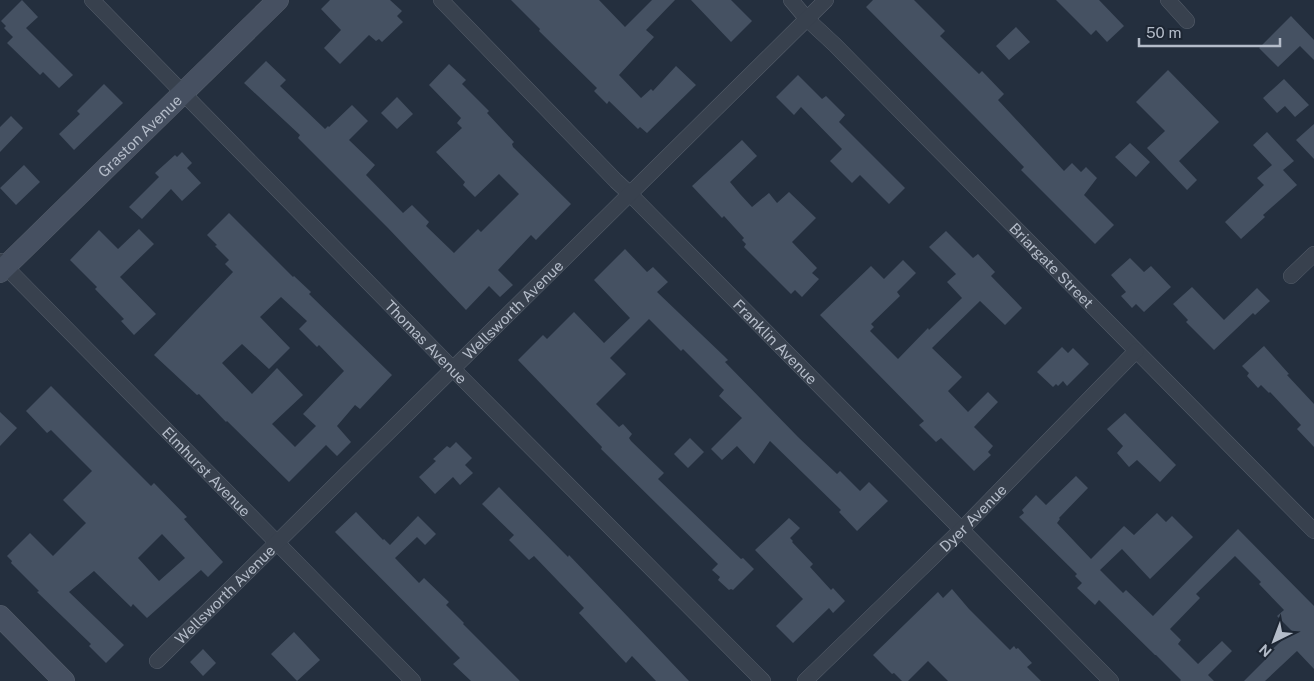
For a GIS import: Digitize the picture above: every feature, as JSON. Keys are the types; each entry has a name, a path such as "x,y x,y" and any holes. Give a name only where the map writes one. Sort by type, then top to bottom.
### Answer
{"street":[{"name":"Thomas Avenue","path":"92,0 452,368 763,681"},
{"name":"Graston Avenue","path":"2,266 184,93 278,0"},
{"name":"Franklin Avenue","path":"441,0 616,181 630,193 1111,681"},
{"name":"Briargate Street","path":"791,0 807,19 835,45 1314,531"},
{"name":"Wellsworth Avenue","path":"157,661 826,0"},
{"path":"1168,0 1187,21"},
{"path":"1291,276 1314,254"},
{"name":"Elmhurst Avenue","path":"2,266 414,681"},
{"name":"Dyer Avenue","path":"805,681 962,529 1136,351"},
{"path":"0,616 64,681"}],"building":[{"path":"22,0 38,17 26,28 73,75 59,88 43,72 40,75 7,43 13,37 4,28 6,26 1,21"},
{"path":"330,0 390,0 402,11 397,16 403,22 382,42 379,39 376,41 369,35 340,64 324,48 341,30 321,9"},
{"path":"511,0 599,0 625,27 652,0 675,0 646,30 654,37 619,75 641,98 651,89 653,91 676,66 696,85 647,133 640,127 638,129 609,101 607,104 594,91 597,88 539,31 540,29"},
{"path":"691,0 731,0 752,21 731,42"},
{"path":"873,0 914,0 945,31 940,36 979,74 982,71 1004,94 998,100 1064,171 1072,163 1081,172 1086,167 1097,178 1084,195 1114,225 1095,244 1021,170 1024,167 866,7"},
{"path":"1056,0 1099,0 1124,26 1107,42 1096,30 1091,35"},
{"path":"1291,16 1314,40 1314,60 1300,46 1278,67 1259,48"},
{"path":"1016,27 1030,42 1009,60 996,46"},
{"path":"266,61 286,80 280,86 325,129 352,105 368,121 349,140 375,165 366,175 403,213 412,205 429,222 426,226 454,253 478,229 481,232 519,194 499,174 475,197 463,185 465,182 436,152 462,128 457,123 461,118 429,85 449,64 466,80 462,84 489,111 487,113 514,142 512,144 513,147 571,204 536,240 531,235 498,270 513,285 500,297 489,286 466,310 298,138 300,135 244,83"},
{"path":"1168,70 1219,122 1179,161 1197,180 1187,190 1147,148 1165,131 1136,102"},
{"path":"798,75 822,99 826,96 845,115 839,122 905,188 889,204 860,175 852,183 830,161 842,149 801,107 794,115 776,97"},
{"path":"1284,79 1309,105 1295,117 1285,106 1277,113 1263,98"},
{"path":"104,84 123,103 74,150 59,134 80,114 77,111"},
{"path":"397,97 413,114 397,129 381,113"},
{"path":"11,116 23,128 0,152 0,127"},
{"path":"1314,124 1314,159 1296,140"},
{"path":"1267,132 1294,161 1283,170 1297,185 1263,215 1265,217 1241,239 1225,222 1264,185 1257,178 1272,165 1253,145"},
{"path":"742,140 757,156 730,182 752,207 769,193 777,203 789,192 816,218 792,242 817,268 812,273 819,279 802,297 795,290 791,294 744,247 746,244 742,240 744,238 692,186"},
{"path":"1130,143 1150,162 1136,177 1115,157"},
{"path":"182,152 192,163 187,168 201,183 182,201 171,189 142,219 129,207 159,177 155,173 175,155 177,157"},
{"path":"24,165 40,182 16,205 0,188"},
{"path":"229,213 293,277 311,292 309,294 392,375 360,409 355,405 337,426 351,442 337,456 326,445 289,482 199,394 197,395 154,355 233,272 225,264 229,260 207,235","holes":["281,297 307,321 299,329 317,347 319,345 344,371 303,414 316,426 295,447 272,424 303,395 277,368 252,394 222,363 242,344 269,369 290,348 260,317"]},
{"path":"139,229 154,244 120,277 156,314 134,335 121,321 124,319 95,289 97,287 70,260 99,230 118,249"},
{"path":"946,231 973,258 978,254 995,272 991,276 1022,308 1005,325 980,301 932,348 962,377 948,391 968,412 988,392 998,402 974,427 993,446 988,452 991,455 974,471 941,438 936,442 919,425 924,421 820,315 871,266 884,279 903,260 916,273 897,292 900,296 871,324 874,327 870,331 898,359 928,328 929,330 962,298 947,282 956,274 929,247"},
{"path":"625,249 647,272 653,267 668,282 657,292 728,360 725,362 798,437 837,474 840,471 860,491 869,482 888,501 857,531 839,512 841,510 770,441 754,464 737,446 722,460 711,449 742,418 719,396 724,390 683,349 681,351 649,319 610,358 626,374 596,404 619,427 623,424 632,434 629,438 631,441 664,473 658,479 741,559 743,558 754,569 733,590 729,590 718,580 720,577 712,570 718,564 601,449 602,447 518,360 543,335 547,339 574,312 604,343 630,318 594,280"},
{"path":"1130,258 1144,272 1151,266 1171,287 1144,312 1136,304 1132,308 1121,296 1126,292 1111,275"},
{"path":"1192,287 1224,320 1257,288 1270,301 1255,315 1253,313 1214,350 1186,322 1188,320 1173,304"},
{"path":"1264,346 1289,374 1287,375 1314,404 1314,447 1297,429 1301,425 1270,392 1261,385 1258,388 1247,376 1249,373 1242,366"},
{"path":"1062,347 1068,353 1073,348 1089,364 1067,386 1063,381 1058,386 1056,384 1053,387 1037,372"},
{"path":"51,386 151,486 154,483 187,517 184,519 223,562 208,577 201,570 147,618 133,604 131,607 94,571 69,592 124,645 106,663 89,646 91,644 37,592 39,591 11,563 12,561 7,556 30,533 53,556 86,523 63,500 92,471 51,430 47,433 26,411","holes":["162,534 185,558 159,581 138,558"]},
{"path":"0,412 17,428 0,446"},
{"path":"1125,413 1176,465 1160,482 1137,460 1129,467 1117,453 1123,446 1107,429"},
{"path":"690,438 704,452 688,468 674,454"},
{"path":"456,442 472,458 465,465 473,473 460,485 453,477 435,494 419,477 436,461 433,459 447,446 450,448"},
{"path":"1076,476 1088,488 1059,518 1057,523 1091,559 1124,526 1134,535 1157,513 1166,522 1172,516 1193,537 1150,579 1122,549 1100,570 1123,593 1126,590 1153,616 1238,529 1314,606 1314,669 1297,651 1265,681 1244,681 1266,659 1264,657 1292,631 1277,616 1284,610 1259,584 1261,582 1235,556 1196,594 1200,598 1170,629 1181,640 1178,644 1198,664 1222,641 1232,651 1208,675 1214,681 1180,681 1099,600 1095,605 1077,588 1082,583 1075,576 1077,574 1019,517 1024,513 1022,510 1036,495 1046,505"},
{"path":"499,487 568,557 569,555 689,681 656,681 632,656 626,663 579,613 584,608 534,556 529,560 509,540 514,535 482,504"},
{"path":"356,512 390,545 418,516 436,534 425,545 417,537 395,558 419,583 424,578 449,602 446,605 463,624 520,681 471,681 453,664 460,658 335,532"},
{"path":"789,518 800,528 790,538 792,542 813,564 810,567 831,590 833,588 845,601 833,613 829,608 793,643 776,626 803,599 755,550"},
{"path":"952,589 1010,650 1014,646 1016,649 1018,648 1032,663 1027,667 1041,681 948,681 928,661 908,681 902,681 873,655 938,592 943,598"},
{"path":"294,632 320,660 297,681 271,654"},
{"path":"203,649 216,663 203,676 190,662"}]}
